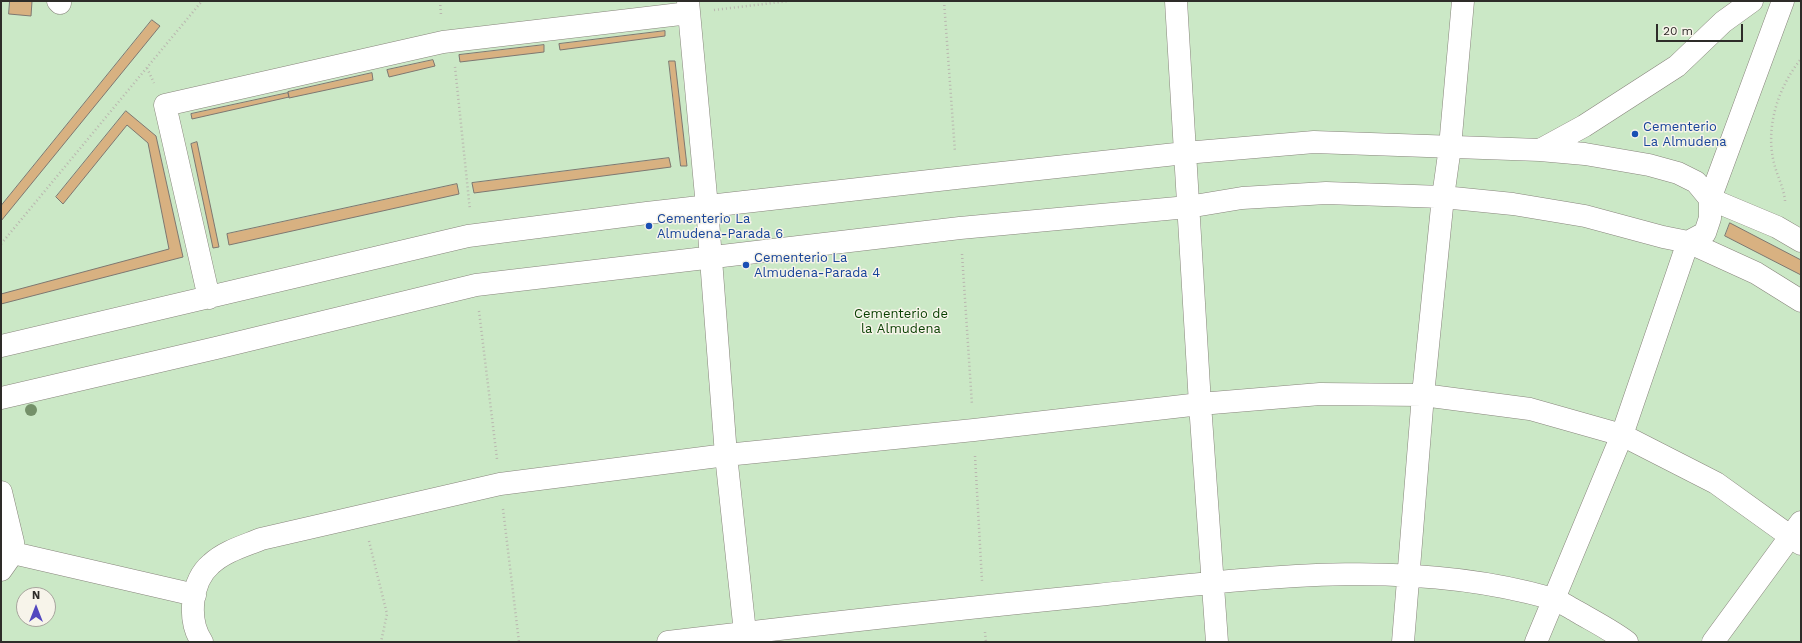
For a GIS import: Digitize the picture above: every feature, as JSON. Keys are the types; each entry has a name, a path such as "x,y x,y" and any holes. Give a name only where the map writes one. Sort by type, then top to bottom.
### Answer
{"lane":[{"path":"1176,1 1200,404 1214,583 1217,642"},
{"path":"1403,642 1423,395 1443,197 1450,147 1463,1"},
{"path":"1540,150 1584,126 1677,66 1723,22 1752,1"},
{"path":"1536,642 1622,435 1688,242 1705,233 1710,218 1710,199 1784,1"},
{"path":"209,298 165,105 443,42 689,7 707,207 726,455 745,638"},
{"path":"1,346 468,236 956,178 1185,153 1314,142 1540,150 1585,154 1649,165 1678,173 1696,182 1710,199 1777,227 1801,241"},
{"path":"1,398 476,285 960,228 1188,207 1242,198 1326,192 1443,197 1513,204 1585,216 1663,238 1688,242 1756,273 1801,300"},
{"path":"202,642 195,625 192,611 198,582 210,564 226,553 261,539 500,484 726,455 974,430 1200,404 1320,394 1423,395 1530,409 1622,435 1716,483 1798,534 1713,642"},
{"path":"1,492 13,542 7,562 195,595"},
{"path":"668,642 745,638 1214,583 1313,575 1408,575 1479,583 1553,598 1616,634 1627,642"}],"path":[{"path":"1,244 202,1"},
{"path":"689,7 789,1"},
{"path":"944,1 956,178"},
{"path":"1777,227 1787,213 1784,192 1774,163 1770,131 1779,99 1791,72 1801,59"},
{"path":"455,61 469,201"},
{"path":"362,515 387,614 381,642"}],"green space":[{"name":"Cementerio de la Almudena","path":"1,1 1801,1 1801,642 1,642"}],"building":[{"path":"10,1 32,1 31,16 9,14"},
{"path":"152,20 160,26 1,221 1,206"},
{"path":"665,31 665,36 560,50 559,44"},
{"path":"544,45 544,52 460,62 459,55"},
{"path":"433,60 435,66 389,77 387,70"},
{"path":"669,61 675,61 687,166 681,166"},
{"path":"372,73 373,80 289,98 288,92"},
{"path":"288,93 289,97 192,119 191,114"},
{"path":"126,111 156,136 183,257 1,304 1,294 169,249 148,143 127,125 63,204 56,197"},
{"path":"197,142 219,247 213,248 191,144"},
{"path":"669,158 671,167 474,193 472,183"},
{"path":"457,184 459,194 229,245 227,234"},
{"path":"1730,223 1801,260 1801,275 1725,236"}],"place":[{"name":"Cementerio La Almudena","path":"1635,134"},
{"name":"Cementerio La Almudena-Parada 6","path":"649,226"},
{"name":"Cementerio La Almudena-Parada 4","path":"746,265"}]}
